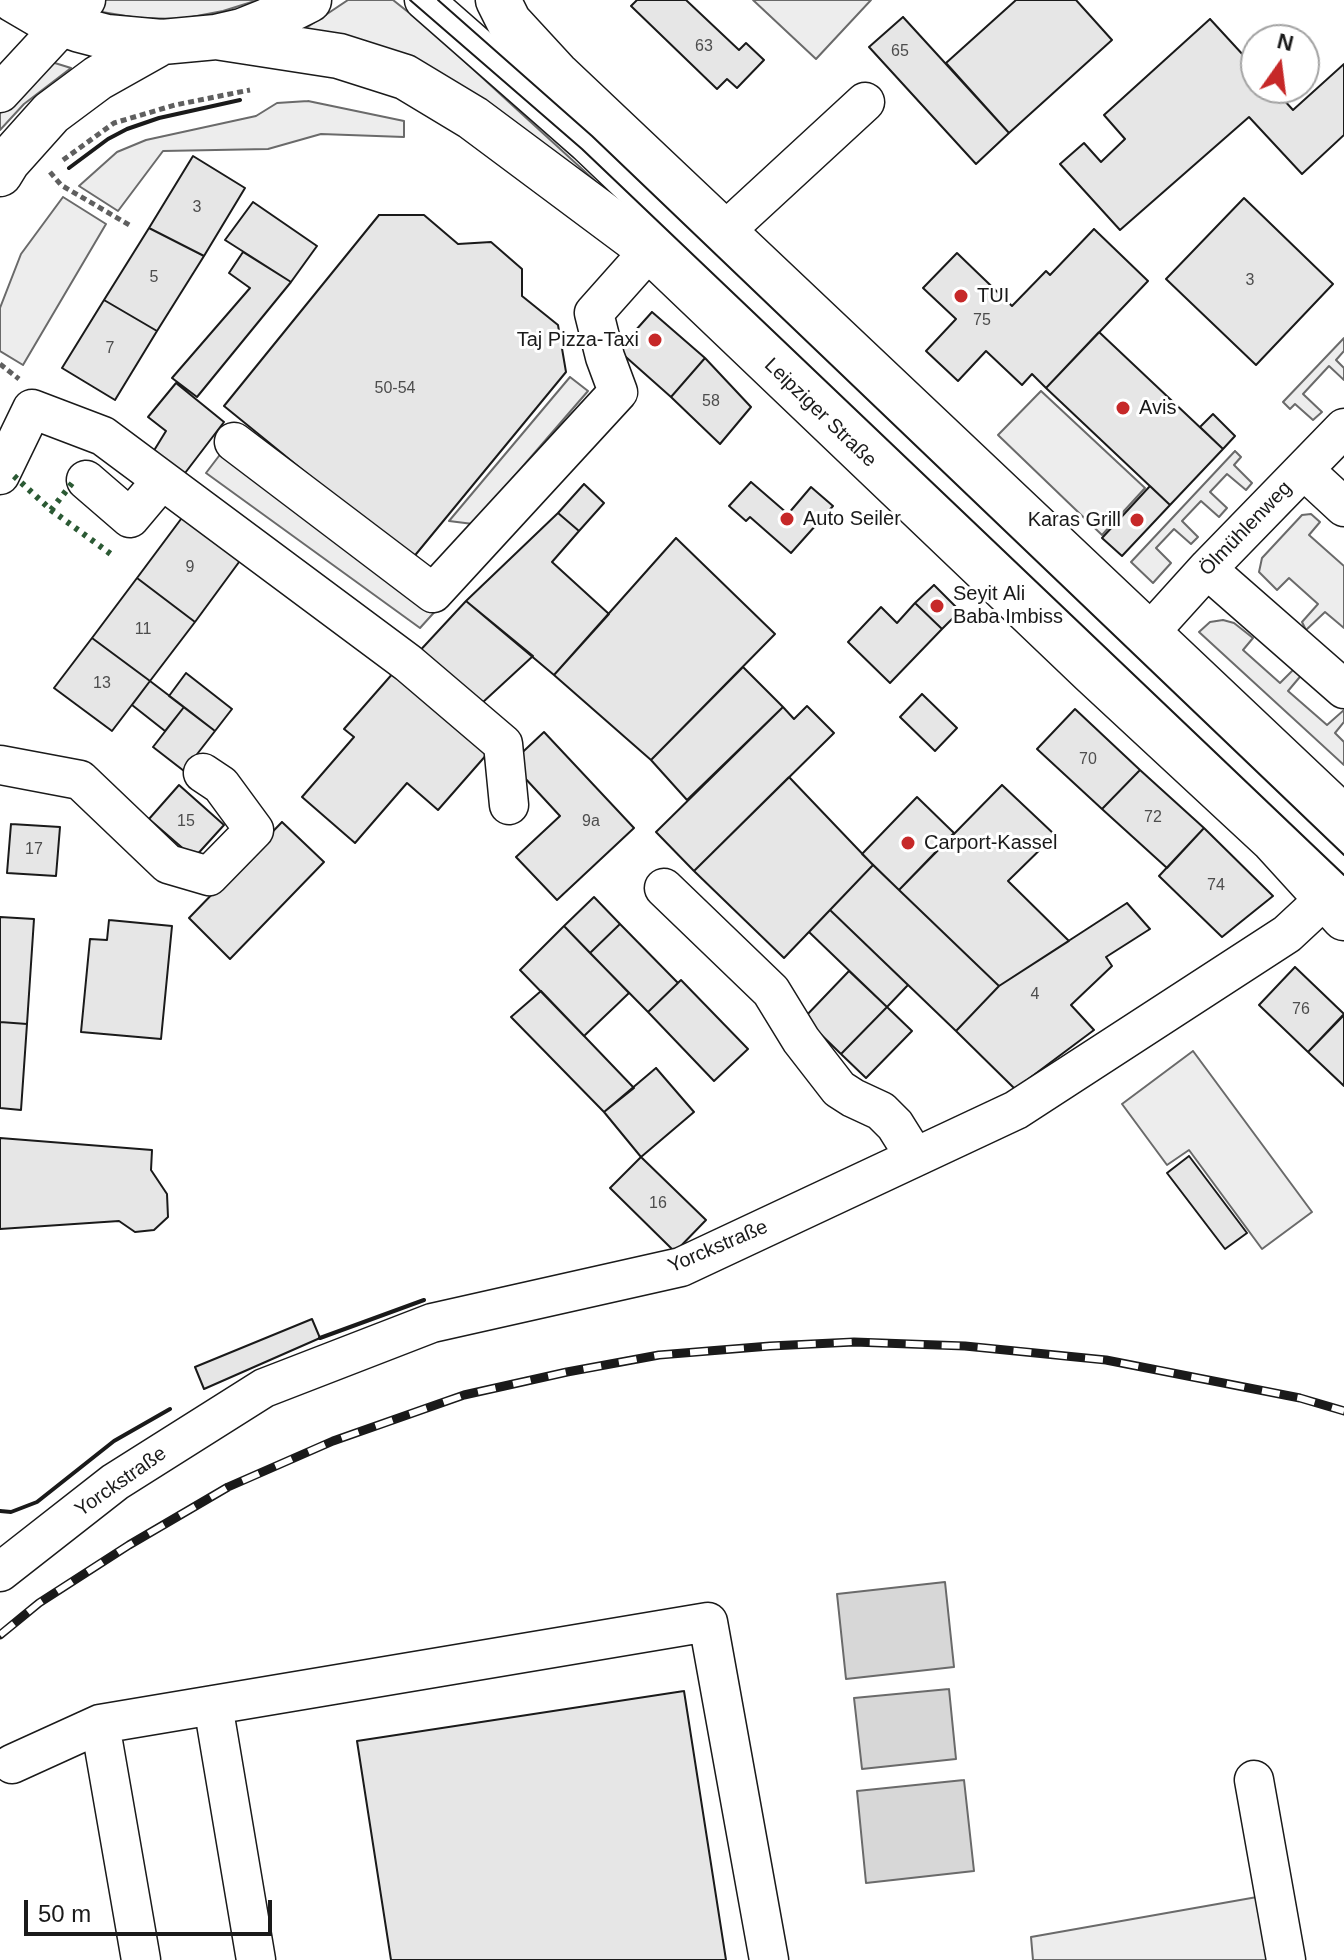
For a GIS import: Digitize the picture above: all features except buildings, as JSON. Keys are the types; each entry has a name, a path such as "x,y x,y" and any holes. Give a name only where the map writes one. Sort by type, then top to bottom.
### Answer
{"main road":[{"path":"14,0 43,17 75,12 107,37 162,42 216,37 267,21 309,0"},
{"path":"498,0 509,22 556,73 1344,818"},
{"name":"Leipziger Straße","path":"216,37 339,56 405,77 473,118 650,250 1092,672 1272,839 1339,891"},
{"path":"0,174 51,113 98,78 162,42"}],"street":[{"path":"424,0 587,143 1339,891"},
{"path":"0,93 75,12"},
{"path":"724,232 865,102"},
{"path":"234,442 433,593 618,392 594,313 650,250"},
{"path":"0,475 32,409 103,436 408,663 503,744 509,805"},
{"name":"Ölmühlenweg","path":"1150,632 1344,428"},
{"path":"1304,470 1344,507"},
{"path":"86,480 130,518 162,480"},
{"path":"1207,569 1344,689"},
{"path":"0,765 80,780 168,864 209,876 254,830 221,785 203,773"},
{"path":"664,888 771,991 801,1040 839,1089 881,1111 895,1125 915,1157"},
{"name":"Yorckstraße","path":"0,1572 115,1482 264,1388 432,1323 681,1267 1016,1110 1287,934 1339,891"},
{"path":"12,1764 100,1724 708,1622 769,1960"},
{"path":"213,1705 256,1960"},
{"path":"100,1724 141,1960"},
{"path":"1254,1780 1286,1960"}],"path":[{"path":"131,226 61,185 49,173 114,123 175,105 250,90"}],"shaded area":[{"path":"101,0 258,0 181,19 138,18 96,11"},
{"path":"348,0 393,0 427,27 629,212 300,32"},
{"path":"753,0 871,0 816,59"},
{"path":"45,60 71,68 24,104 0,130 0,110"},
{"path":"308,101 404,121 404,137 321,134 268,149 163,151 118,211 79,186 117,152 146,140 256,116 277,103"},
{"path":"63,197 106,224 23,365 0,351 0,308 21,254"},
{"path":"1344,338 1344,351 1336,360 1344,368 1344,380 1329,366 1303,394 1322,412 1313,420 1295,404 1290,409 1283,402"},
{"path":"570,377 588,391 473,524 449,521"},
{"path":"1041,391 1145,488 1102,535 998,435"},
{"path":"225,448 439,607 420,628 206,473"},
{"path":"1235,451 1241,457 1234,465 1252,483 1246,490 1227,474 1210,492 1227,508 1219,517 1201,501 1182,521 1198,537 1191,544 1174,529 1156,548 1171,563 1153,583 1131,562"},
{"path":"1311,514 1320,522 1309,535 1344,566 1344,628 1325,612 1306,630 1302,622 1318,604 1289,578 1277,590 1259,572 1262,558 1302,515"},
{"path":"1223,620 1234,623 1253,638 1243,650 1280,683 1297,666 1304,672 1288,691 1327,725 1344,710 1344,722 1335,733 1344,742 1344,765 1199,632 1210,622"},
{"path":"1193,1051 1312,1212 1262,1249 1189,1150 1167,1165 1122,1104"},
{"path":"945,1582 954,1667 846,1679 837,1594"},
{"path":"949,1689 956,1759 862,1769 854,1698"},
{"path":"964,1780 974,1871 866,1883 857,1791"},
{"path":"1274,1894 1286,1960 1033,1960 1031,1937"}],"tram line":[{"path":"410,0 582,149 1344,875"},
{"path":"438,0 592,136 1344,855"}],"railway":[{"path":"0,1635 39,1603 228,1487 333,1441 464,1395 659,1355 854,1342 965,1346 1106,1360 1300,1398 1344,1411"}],"hedge":[{"path":"14,476 51,510 112,555"},
{"path":"51,510 73,482"}],"wall":[{"path":"69,168 127,129 159,118 240,100"},
{"path":"320,1338 424,1300"},
{"path":"0,1511 11,1512 37,1502 114,1441 170,1409"}],"place":[{"name":"TUI","path":"961,296"},
{"name":"Taj Pizza-Taxi","path":"655,340"},
{"name":"Avis","path":"1123,408"},
{"name":"Auto Seiler","path":"787,519"},
{"name":"Karas Grill","path":"1137,520"},
{"name":"Seyit Ali Baba Imbiss","path":"937,606"},
{"name":"Carport-Kassel","path":"908,843"}]}
